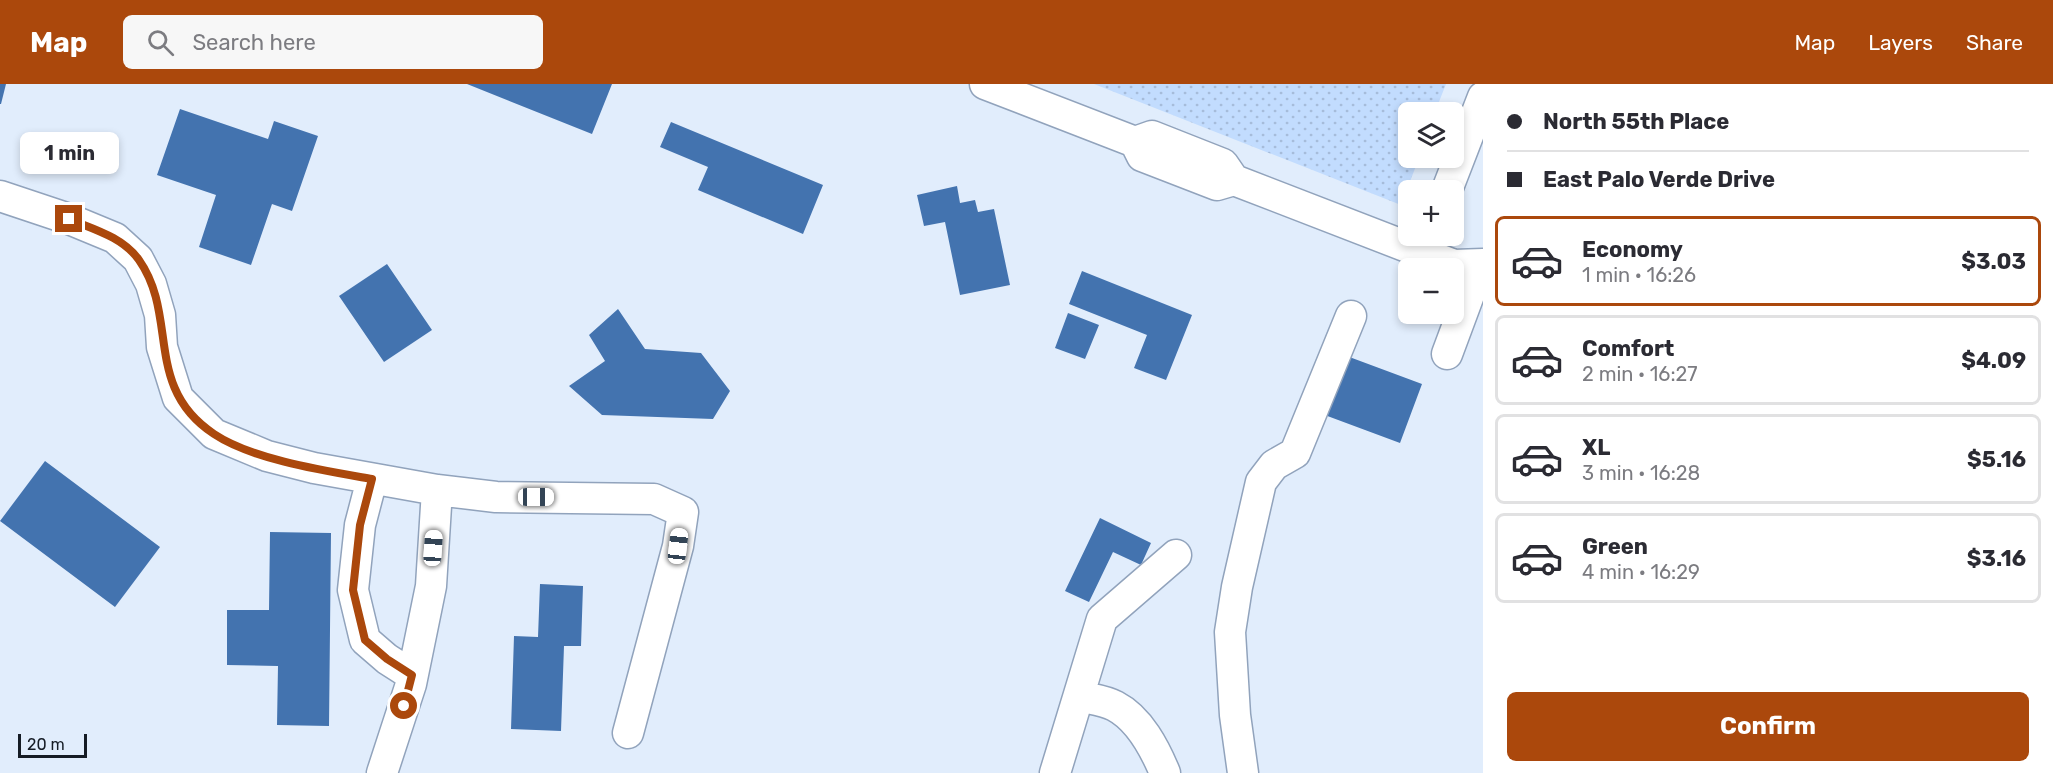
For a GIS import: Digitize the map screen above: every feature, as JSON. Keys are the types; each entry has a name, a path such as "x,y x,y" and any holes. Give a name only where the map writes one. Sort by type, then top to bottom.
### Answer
{"street":[{"path":"985,84 1135,142 1152,136 1223,164 1234,180 1398,234"},
{"path":"1451,180 1483,97"},
{"path":"0,196 69,219 115,238 138,259 151,284 160,315 162,347 178,398 214,434 267,456 372,479 437,490 496,497 654,499 683,512 678,546 628,733"},
{"path":"1430,246 1473,275 1447,354"},
{"path":"1244,773 1235,715 1230,632 1237,587 1261,482 1274,465 1295,453 1351,316"},
{"path":"372,479 360,525 353,590 365,640 387,659 412,675"},
{"path":"382,773 412,675 431,586 437,490"},
{"path":"1055,773 1102,619 1176,555"},
{"path":"1079,696 1115,706 1126,714 1142,730 1165,773"}],"shaded area":[{"path":"1094,84 1446,84 1439,102 1398,102 1398,168 1415,168 1411,180 1398,180 1398,204"}],"building":[{"path":"0,84 6,84 1,104 0,104"},
{"path":"467,84 612,84 592,134"},
{"path":"180,109 268,139 274,121 318,136 292,211 272,204 251,265 199,247 216,195 157,175"},
{"path":"671,122 823,185 803,234 698,190 708,167 660,147"},
{"path":"957,186 960,203 975,200 978,212 994,209 1010,285 960,295 945,222 924,226 917,195"},
{"path":"387,264 432,330 384,362 339,296"},
{"path":"1082,271 1192,315 1166,380 1134,368 1147,335 1069,304"},
{"path":"618,309 645,349 701,353 730,391 713,419 602,415 569,386 605,361 589,335"},
{"path":"1068,313 1099,325 1085,359 1055,348"},
{"path":"1344,355 1422,384 1400,443 1322,414"},
{"path":"45,461 160,547 115,607 0,521"},
{"path":"1100,518 1151,543 1141,565 1113,552 1089,602 1065,591"},
{"path":"270,532 331,533 329,726 277,725 278,666 227,665 227,610 269,610"},
{"path":"540,584 583,586 581,646 564,646 561,731 511,729 514,636 538,637"}],"route":[{"path":"69,219 115,238 138,259 151,284 160,315 162,347 178,398 214,434 267,456 372,479 360,525 353,590 365,640 387,659 412,675 404,706"}]}
